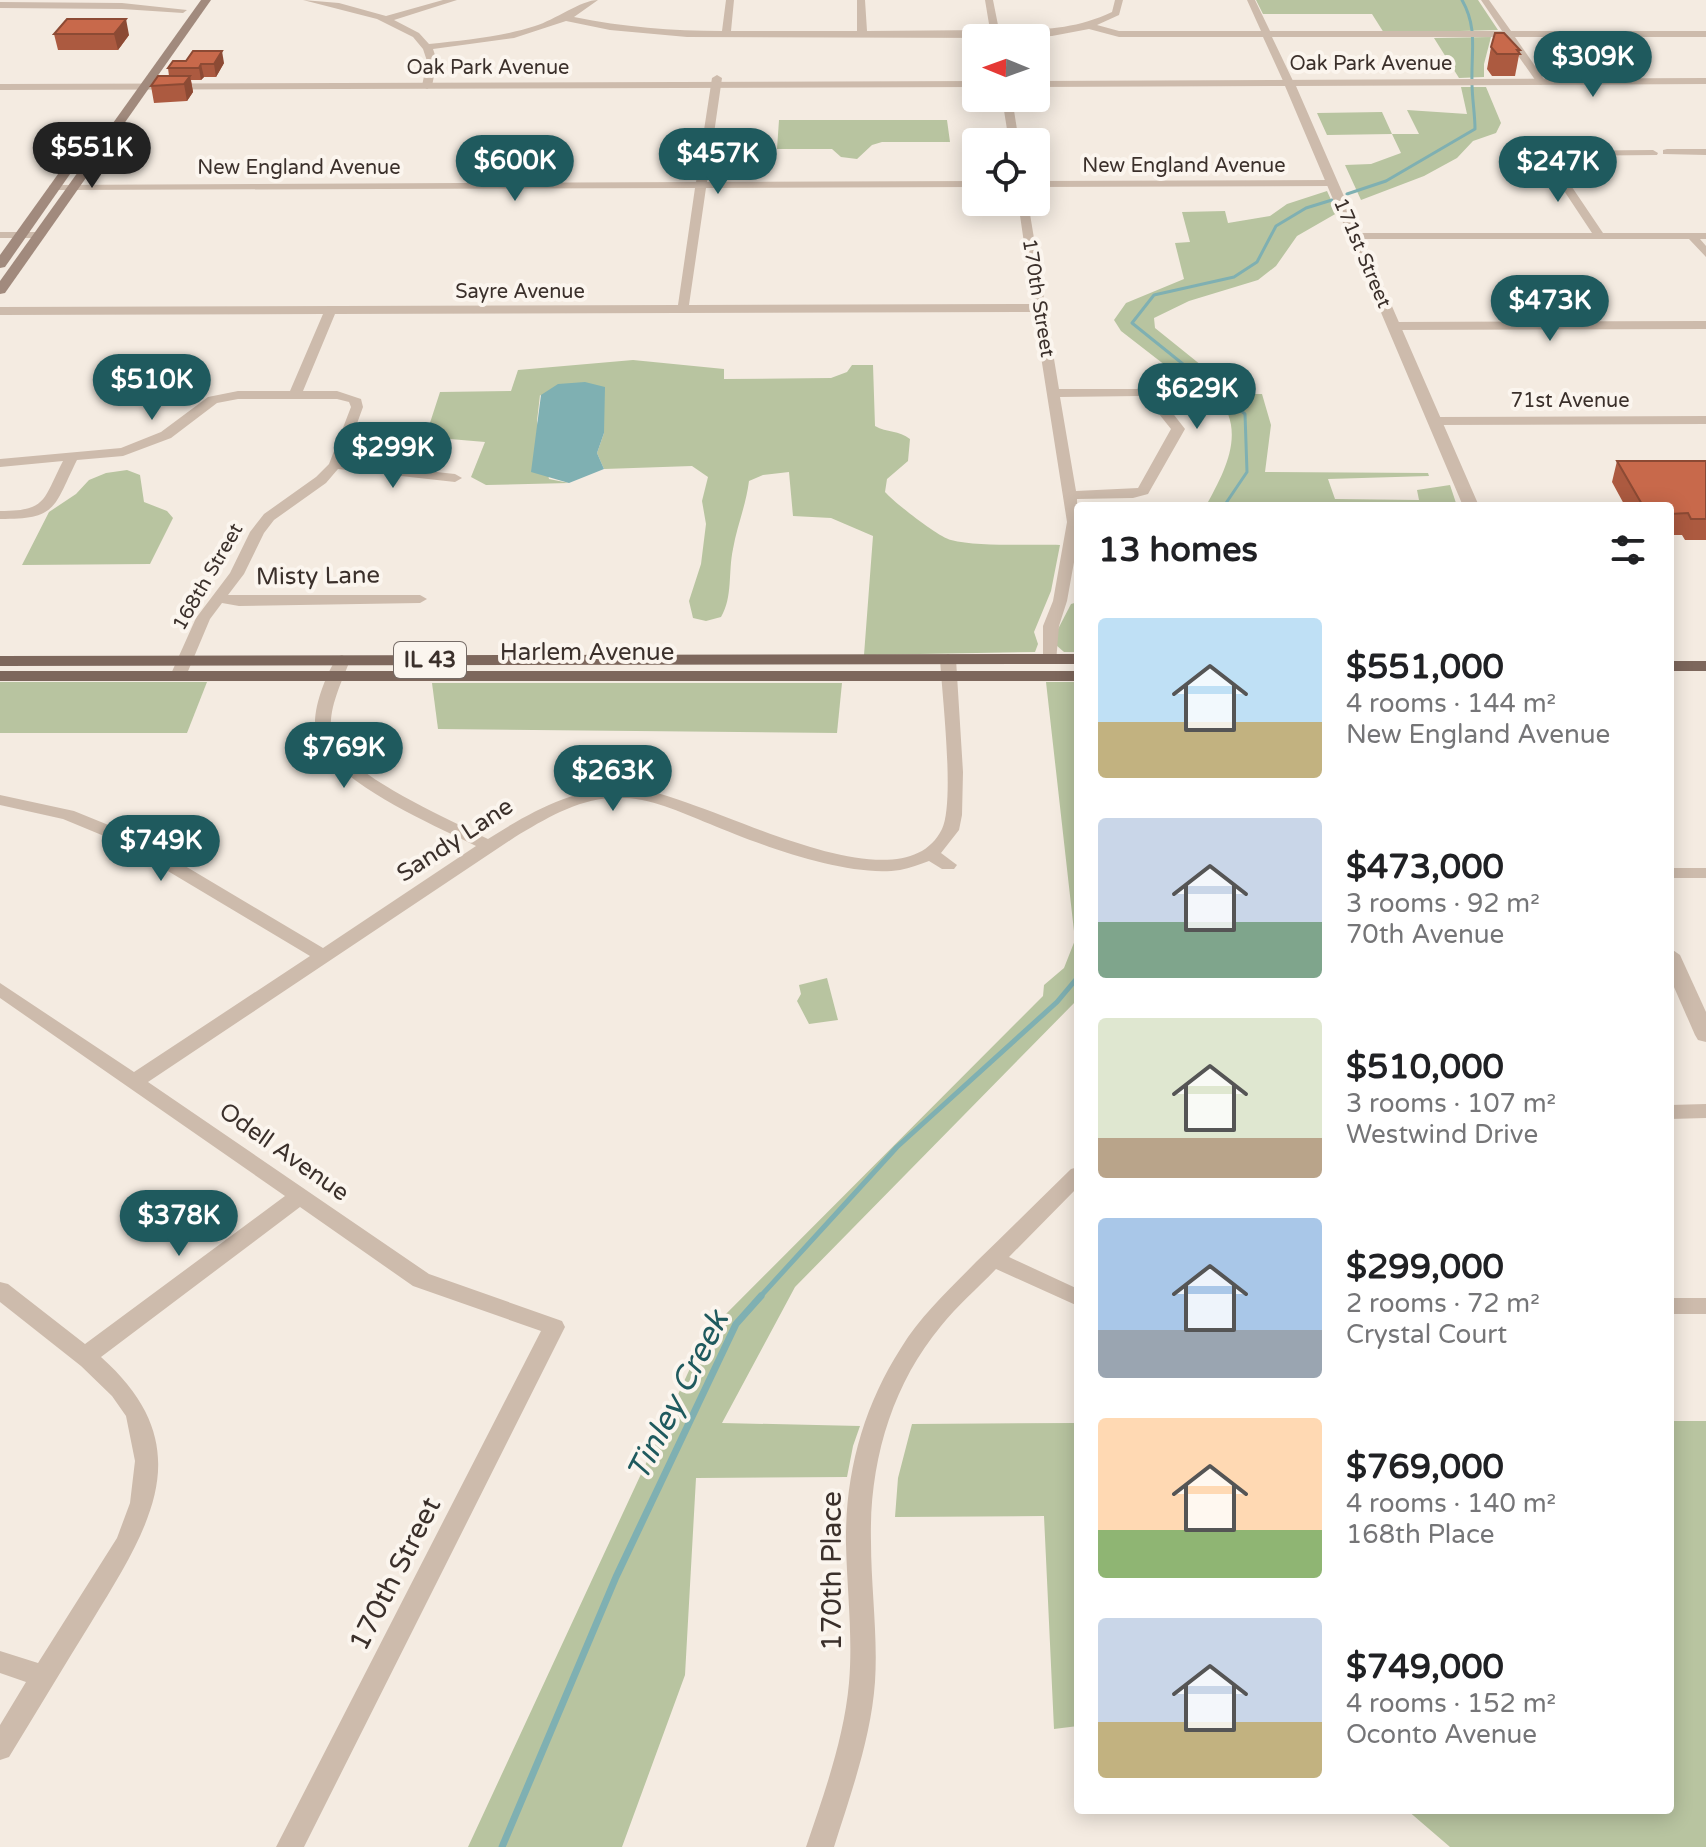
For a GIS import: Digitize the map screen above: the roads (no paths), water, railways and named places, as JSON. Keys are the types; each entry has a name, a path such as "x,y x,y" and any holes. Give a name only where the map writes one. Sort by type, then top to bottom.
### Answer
{"main road":[{"path":"155,50 191,0"},
{"path":"0,290 206,0"},
{"path":"116,102 140,70"},
{"path":"0,264 96,128"},
{"name":"Harlem Avenue","path":"948,668 1074,659"},
{"name":"Harlem Avenue","path":"0,661 181,668 948,668 1074,676"},
{"path":"1674,666 1706,666"},
{"name":"Harlem Avenue","path":"0,676 181,668"}],"street":[{"path":"307,0 386,19 411,33 426,47 432,59 427,86"},
{"path":"386,19 453,0"},
{"path":"426,47 523,34 566,18 594,0"},
{"path":"726,34 730,0"},
{"path":"861,0 862,33"},
{"path":"989,0 993,24"},
{"path":"1050,33 1089,26 1116,13 1119,0"},
{"name":"171st Street","path":"1251,0 1469,502"},
{"path":"1485,0 1541,82"},
{"path":"0,5 183,10"},
{"path":"566,18 628,30 726,34 962,35"},
{"path":"1089,26 1119,34 1706,34"},
{"name":"Oak Park Avenue","path":"1050,84 1706,81"},
{"path":"683,309 716,82"},
{"name":"Oak Park Avenue","path":"0,87 716,82 962,84"},
{"path":"1667,152 1706,152"},
{"path":"1600,236 1544,153 1653,153"},
{"name":"New England Avenue","path":"1050,184 1332,183"},
{"name":"New England Avenue","path":"54,187 962,184"},
{"name":"170th Street","path":"1025,216 1074,522 1060,601 1051,626 1051,659"},
{"path":"0,235 40,235"},
{"path":"1355,236 1706,236"},
{"path":"1692,236 1706,254"},
{"name":"Sayre Avenue","path":"0,311 1039,308"},
{"path":"295,395 331,310"},
{"path":"1394,326 1706,325"},
{"path":"1053,393 1141,392 1152,396 1178,429 1143,491 1133,494 1069,495"},
{"path":"0,463 112,455 150,444 213,400 238,395 345,396 356,402 335,465 455,478"},
{"name":"71st Avenue","path":"1435,421 1706,420"},
{"path":"0,515 32,515 48,505 72,457"},
{"name":"168th Street","path":"181,668 203,618 237,574 257,532 269,517 321,480 335,465"},
{"name":"Misty Lane","path":"218,598 239,602 420,599"},
{"path":"339,668 323,721 326,742 338,762 489,846"},
{"path":"948,668 954,805 949,833 931,854 948,865"},
{"name":"Sandy Lane","path":"135,1081 489,846 556,805 577,798 634,791 657,796 799,852 837,862 872,865 905,862 931,854"},
{"path":"0,800 68,815 127,839 323,956"},
{"path":"1674,873 1706,873"},
{"path":"1674,964 1706,1035"},
{"name":"Odell Avenue","path":"0,989 421,1280 554,1327"},
{"path":"1674,1112 1706,1111"},
{"name":"170th Place","path":"820,1847 851,1749 862,1684 859,1528 864,1465 896,1377 914,1344 992,1258 1074,1178"},
{"path":"84,1357 301,1195"},
{"path":"992,1258 1074,1296"},
{"path":"0,1290 84,1357 131,1403 147,1453 148,1479 139,1515 126,1544 0,1748"},
{"path":"1674,1306 1706,1306"},
{"name":"170th Street","path":"290,1847 554,1327"},
{"path":"0,1662 44,1677"}],"water":[{"path":"585,382 605,387 604,433 597,453 604,469 569,483 531,472 541,395 558,384"}],"waterway":[{"name":"Tinley Creek","path":"1347,194 1386,181 1475,129 1472,30 1462,0"},
{"name":"Tinley Creek","path":"1227,502 1247,472 1245,414 1132,323 1154,295 1234,277 1257,262 1276,226 1306,208 1332,200"},
{"name":"Tinley Creek","path":"759,1298 897,1147 1057,1002 1074,982"},
{"name":"Tinley Creek","path":"502,1847 616,1577 736,1324 761,1296"}]}
